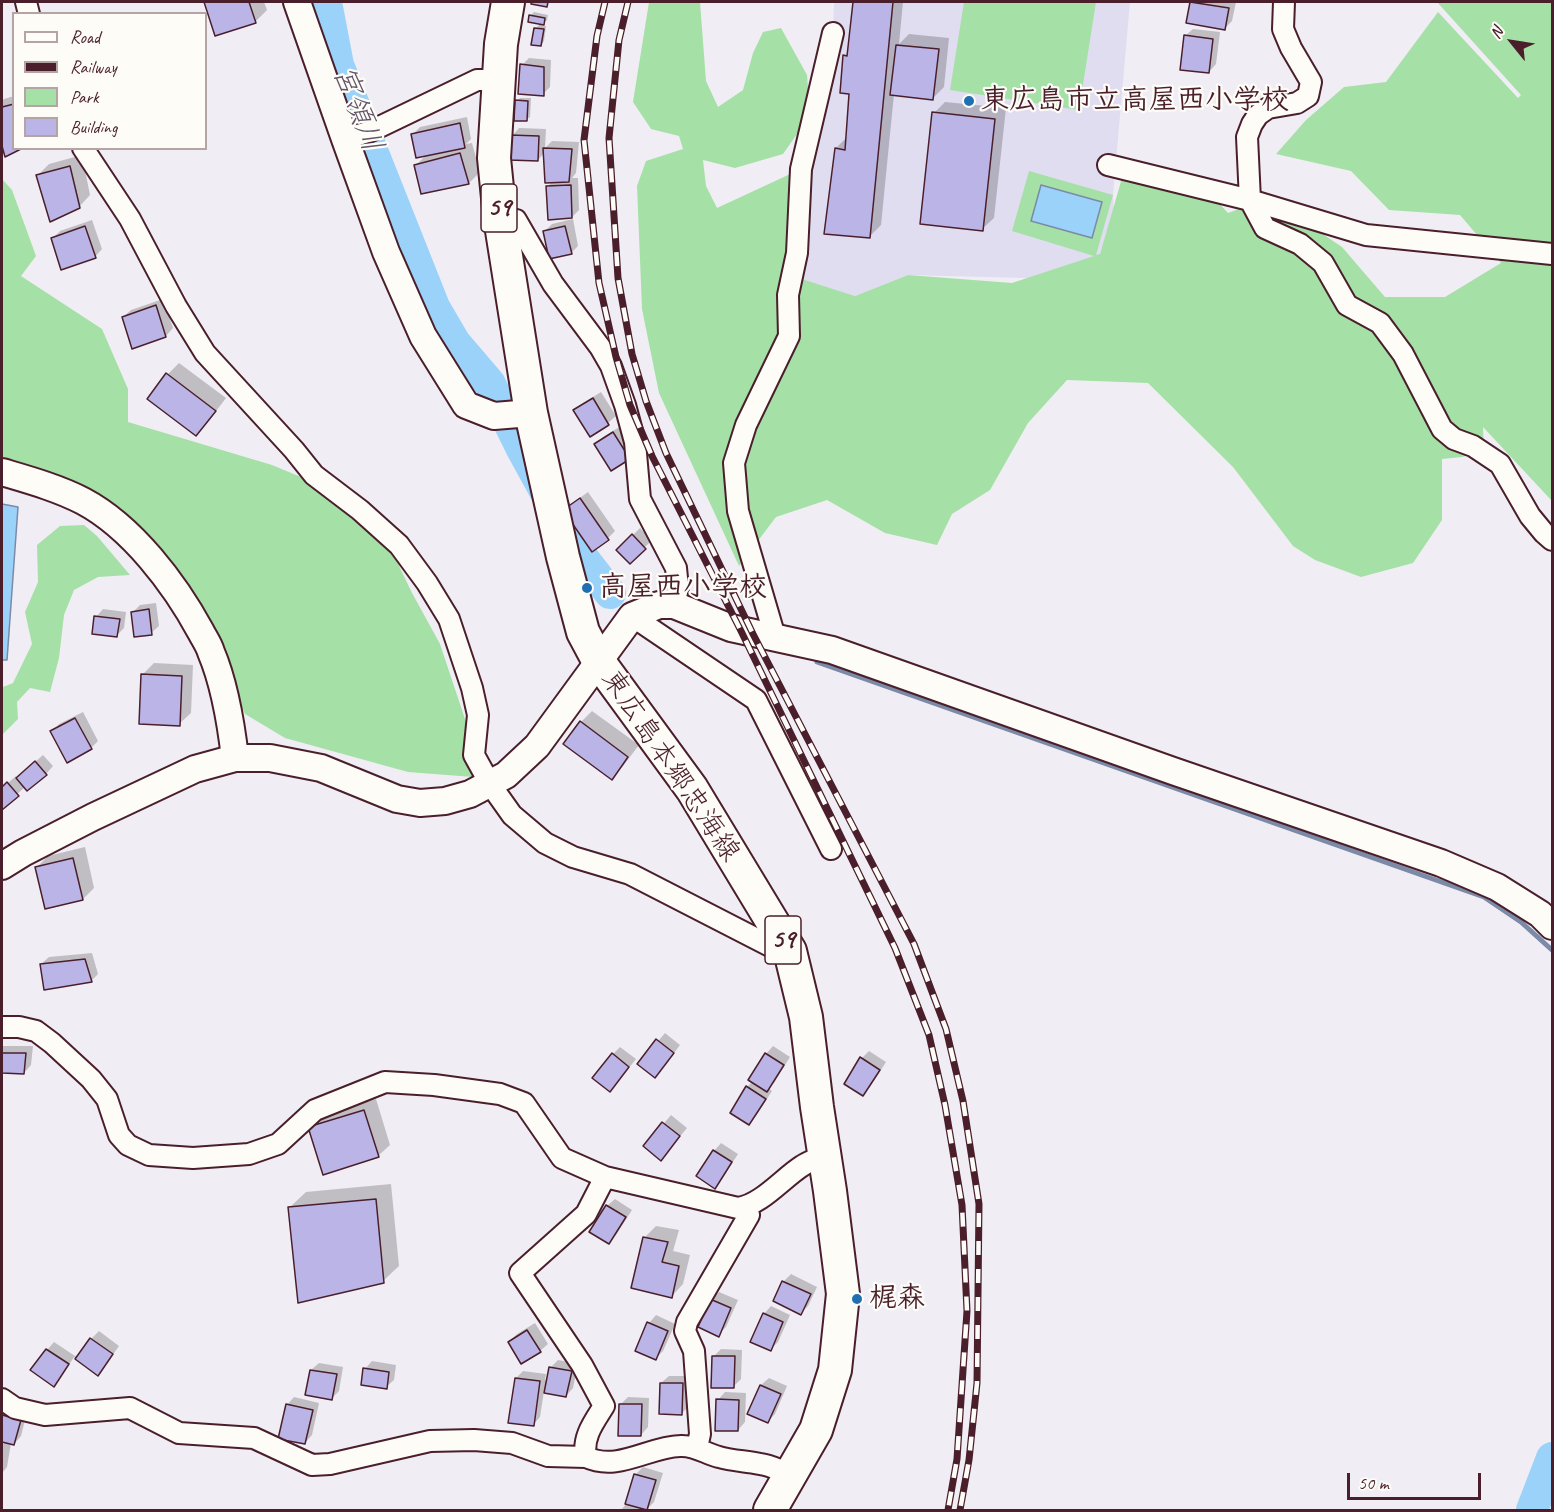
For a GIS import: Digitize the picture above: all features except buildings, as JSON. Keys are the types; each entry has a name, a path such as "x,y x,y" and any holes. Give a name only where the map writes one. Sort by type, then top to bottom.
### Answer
{"main road":[{"name":"東広島本郷忠海線","path":"508,2 501,44 494,158 500,218 531,413 563,557 583,632 599,662 692,789 790,951 806,1017 843,1294 835,1370 816,1430 770,1510"}],"street":[{"path":"297,2 358,135 386,252 423,336 466,405 494,416 531,413"},
{"path":"1284,2 1283,29 1291,48 1311,82 1308,96 1297,103 1268,108 1258,115 1252,124 1247,137 1250,200 1265,228 1300,244 1323,263 1347,305 1380,322 1403,354 1442,429 1454,439 1473,446 1500,464 1530,516 1552,540"},
{"path":"775,637 738,511 734,463 746,425 789,336 788,295 797,253 801,169 833,33"},
{"path":"358,135 477,80 498,80"},
{"path":"84,150 130,219 176,306 205,353 314,474 360,510 399,545 427,583 449,619 472,688 478,715 474,755 490,784 512,815 545,843 573,857 630,874 780,951 790,951"},
{"path":"1108,165 1250,200 1366,235 1552,254"},
{"path":"500,218 516,220 553,284 600,347 611,366 635,442 640,500 676,568 678,588 674,605"},
{"path":"2,472 83,501 108,518 158,566 188,608 211,651 224,692 235,758"},
{"path":"2,866 22,853 93,817 195,769 235,758 270,758 321,768 397,799 420,803 445,801 470,795 506,775 537,746 632,616 659,605 674,605 731,628 832,650 1441,863 1497,887 1540,914 1552,926"},
{"path":"632,616 756,700 831,849"},
{"path":"2,1027 19,1026 36,1031 52,1043 91,1079 107,1099 119,1135 128,1145 149,1155 193,1158 249,1154 278,1144 315,1110 385,1082 434,1085 500,1094 524,1103 562,1158 605,1177 738,1208 746,1207 804,1165 824,1156"},
{"path":"586,1457 584,1448 587,1433 604,1406 582,1365 520,1273 586,1214 605,1177"},
{"path":"697,1448 700,1434 694,1351 685,1331 687,1322 749,1215 746,1207"},
{"path":"2,1399 15,1408 45,1415 130,1408 179,1433 254,1438 312,1465 330,1464 430,1441 474,1440 512,1443 548,1456 586,1457 595,1461 637,1458 654,1450 680,1446 697,1448 736,1461 763,1464 791,1474"}],"shaded area":[{"name":"東広島市立高屋西小学校","path":"834,2 1130,2 1113,195 1114,213 1091,279 908,275 855,296 792,277 833,33"}],"green space":[{"path":"649,2 700,2 706,81 718,107 743,90 753,53 763,32 781,28 807,75 809,102 802,127 783,154 735,168 703,160 706,186 717,208 801,169 792,276 855,296 908,275 1012,283 1094,256 1012,231 1029,171 1113,195 1096,255 1100,254 1122,178 1215,199 1228,213 1269,198 1342,247 1385,297 1445,297 1501,263 1460,215 1389,210 1351,171 1276,154 1306,120 1344,87 1386,82 1438,12 1518,98 1521,95 1437,2 1552,2 1552,501 1483,427 1484,451 1442,459 1442,520 1413,563 1361,577 1315,560 1293,546 1233,467 1148,383 1067,380 1028,423 990,490 952,514 937,545 885,533 827,500 776,517 739,566 659,393 642,309 637,186 646,161 683,149 679,136 651,129 633,102"},
{"path":"964,2 1096,2 1079,110 950,90"},
{"path":"2,179 12,190 36,256 21,276 102,329 128,389 128,422 272,465 337,492 392,551 440,644 466,722 473,777 408,772 285,738 245,714 194,598 149,539 2,464"},
{"path":"84,525 97,536 130,575 98,577 74,590 64,615 59,658 50,692 30,688 17,702 18,719 2,735 3,687 13,683 32,644 25,612 38,582 37,545 60,526"}],"water":[{"path":"1041,185 1102,202 1092,238 1031,221"},
{"path":"2,504 18,507 7,660 2,660"}],"waterway":[{"name":"宮領川","path":"326,2 338,65 434,307 455,343 490,384 521,447 579,553 610,593"},
{"path":"817,662 1484,897 1521,922 1552,950"},
{"path":"1532,1510 1552,1458"}],"railway":[{"path":"605,2 597,36 584,140 599,283 630,405 652,456 741,631 895,948 929,1035 945,1105 962,1205 967,1311 957,1459 948,1510"},
{"path":"628,2 619,40 609,138 618,278 632,354 646,401 666,453 753,634 914,944 946,1029 963,1101 979,1204 977,1383 969,1460 960,1510"}],"place":[{"name":"東広島市立高屋西小学校","path":"969,101"},
{"name":"高屋西小学校","path":"587,588"},
{"name":"梶森","path":"857,1299"}]}
